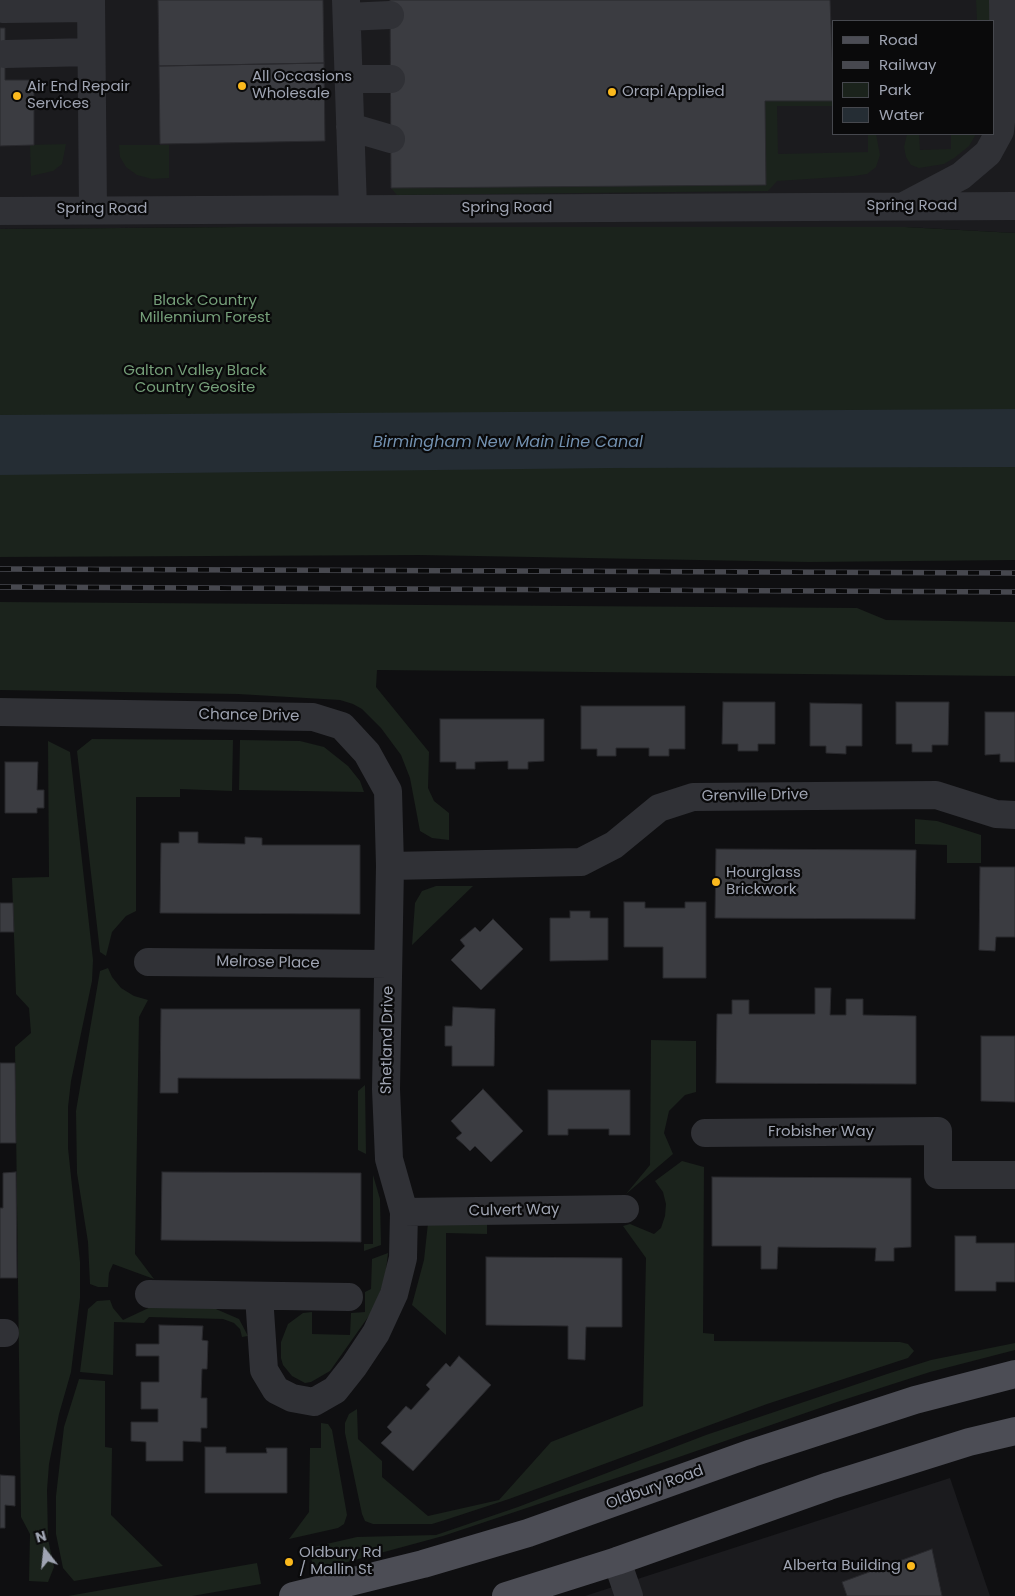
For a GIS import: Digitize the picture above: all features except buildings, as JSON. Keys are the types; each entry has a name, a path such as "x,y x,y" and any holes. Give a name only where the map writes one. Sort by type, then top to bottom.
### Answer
{"main road":[{"name":"Oldbury Road","path":"293,1596 423,1564 528,1533 752,1454 915,1400 1015,1374"},
{"path":"506,1596 617,1561 829,1486 969,1442 1015,1431"}],"street":[{"path":"903,206 961,176 988,153 1000,131 1004,94 1003,0"},
{"path":"4,9 91,4 93,209"},
{"path":"353,208 346,8 390,15"},
{"path":"5,54 91,52"},
{"path":"349,79 391,78"},
{"path":"350,127 391,139"},
{"name":"Spring Road","path":"0,210 1015,206"},
{"name":"Chance Drive","path":"0,712 313,717 342,726 368,753 388,791 390,866"},
{"name":"Grenville Drive","path":"390,866 581,862 614,845 659,808 693,797 936,795 996,814 1015,815"},
{"name":"Shetland Drive","path":"259,1296 264,1370 276,1390 292,1398 314,1402 335,1390 376,1333 394,1294 403,1258 404,1212 389,1159 386,1088 390,866"},
{"name":"Melrose Place","path":"148,962 388,964"},
{"name":"Frobisher Way","path":"705,1132 938,1131 938,1175 1015,1176"},
{"name":"Culvert Way","path":"404,1212 624,1210"},
{"path":"149,1294 349,1297"},
{"path":"617,1561 629,1596"}],"shaded area":[{"path":"0,0 1015,0 1015,233 905,227 0,229"},
{"path":"950,1478 990,1596 585,1596"}],"green space":[{"path":"976,0 993,0 993,20 977,20"},
{"path":"765,101 832,101 832,106 777,106 778,154 868,152 868,135 876,135 880,155 876,167 867,174 777,181 768,191 397,195 391,188 766,185"},
{"path":"907,135 919,135 920,150 951,149 951,135 975,135 969,146 944,164 919,168 911,165 906,157 904,147"},
{"path":"66,144 62,164 53,171 31,176 30,145"},
{"path":"119,145 169,145 169,178 152,179 137,175 126,167 120,157"},
{"name":"Galton Valley Black Country Geosite","path":"905,227 1015,233 1015,560 809,562 421,555 0,557 0,229"},
{"path":"0,602 857,608 886,620 1015,622 1015,676 377,670 376,687 429,752 428,788 434,801 449,813 449,840 432,838 420,831 410,778 401,755 381,728 362,709 353,704 340,700 238,694 0,690"},
{"path":"92,739 233,740 232,791 180,789 180,797 136,797 136,911 126,916 112,932 106,956 100,952 77,751"},
{"path":"240,740 300,741 324,747 348,766 360,781 364,792 239,790"},
{"path":"48,741 70,752 93,960 92,981 71,1081 68,1107 68,1148 80,1262 80,1298 71,1372 59,1414 49,1464 47,1490 48,1539 54,1567 48,1582 29,1581 30,1534 21,1517 15,1047 31,1033 29,1008 16,994 12,878 49,877"},
{"path":"915,819 937,821 981,835 981,863 947,863 947,845 915,844"},
{"path":"436,886 473,886 412,945 415,903 422,891"},
{"path":"108,968 112,977 121,988 134,996 148,1000 139,1017 135,1254 154,1279 113,1264 109,1273 108,1287 98,1287 90,1284 88,1242 77,1173 76,1111 100,971"},
{"path":"651,1040 696,1041 696,1092 685,1095 669,1111 664,1133 673,1154 626,1194 650,1165"},
{"path":"365,1085 366,1154 358,1150 358,1091"},
{"path":"682,1161 704,1167 703,1333 714,1334 714,1341 900,1342 908,1344 914,1351 908,1358 767,1404 509,1499 445,1520 432,1524 373,1524 365,1521 345,1433 345,1423 349,1414 357,1409 358,1439 382,1461 382,1477 428,1516 499,1500 551,1442 643,1406 646,1258 623,1226 630,1224 654,1234 661,1228 666,1204 663,1192 655,1181"},
{"path":"373,1175 380,1199 381,1245 364,1251 364,1244 373,1244"},
{"path":"428,1223 487,1224 487,1234 446,1233 446,1335 412,1305 424,1260"},
{"path":"388,1253 385,1279 373,1310 330,1371 311,1382 305,1383 292,1376 283,1365 281,1358 281,1342 288,1324 303,1313 312,1312 312,1334 350,1335 351,1313 365,1312 365,1292 371,1289 372,1259"},
{"path":"110,1300 113,1308 123,1320 155,1305 209,1306 239,1319 248,1336 242,1337 240,1329 234,1323 223,1319 149,1317 144,1323 114,1322 113,1375 80,1372 88,1309 97,1301"},
{"path":"1015,1343 1015,1350 930,1372 837,1402 443,1536 314,1571 309,1548 357,1537 436,1535 518,1507 706,1435 887,1374 931,1360"},
{"path":"79,1379 105,1381 105,1447 112,1448 111,1515 163,1566 74,1581 63,1568 56,1534 56,1496 64,1427"},
{"path":"321,1423 328,1424 332,1430 347,1515 344,1524 338,1528 289,1539 309,1512 310,1448 321,1448"},
{"path":"257,1563 261,1584 192,1596 68,1596"}],"water":[{"name":"Birmingham New Main Line Canal","path":"1015,409 1015,467 611,468 0,475 0,415"}],"railway":[{"path":"0,569 1015,573"},
{"path":"0,587 1015,592"}],"place":[{"name":"All Occasions Wholesale","path":"242,86"},
{"name":"Orapi Applied","path":"612,92"},
{"name":"Air End Repair Services","path":"17,96"},
{"name":"Hourglass Brickwork","path":"716,882"},
{"name":"Oldbury Rd / Mallin St","path":"289,1562"},
{"name":"Alberta Building","path":"911,1566"}],"park label":[{"name":"Black Country Millennium Forest","path":"205,310"}]}
